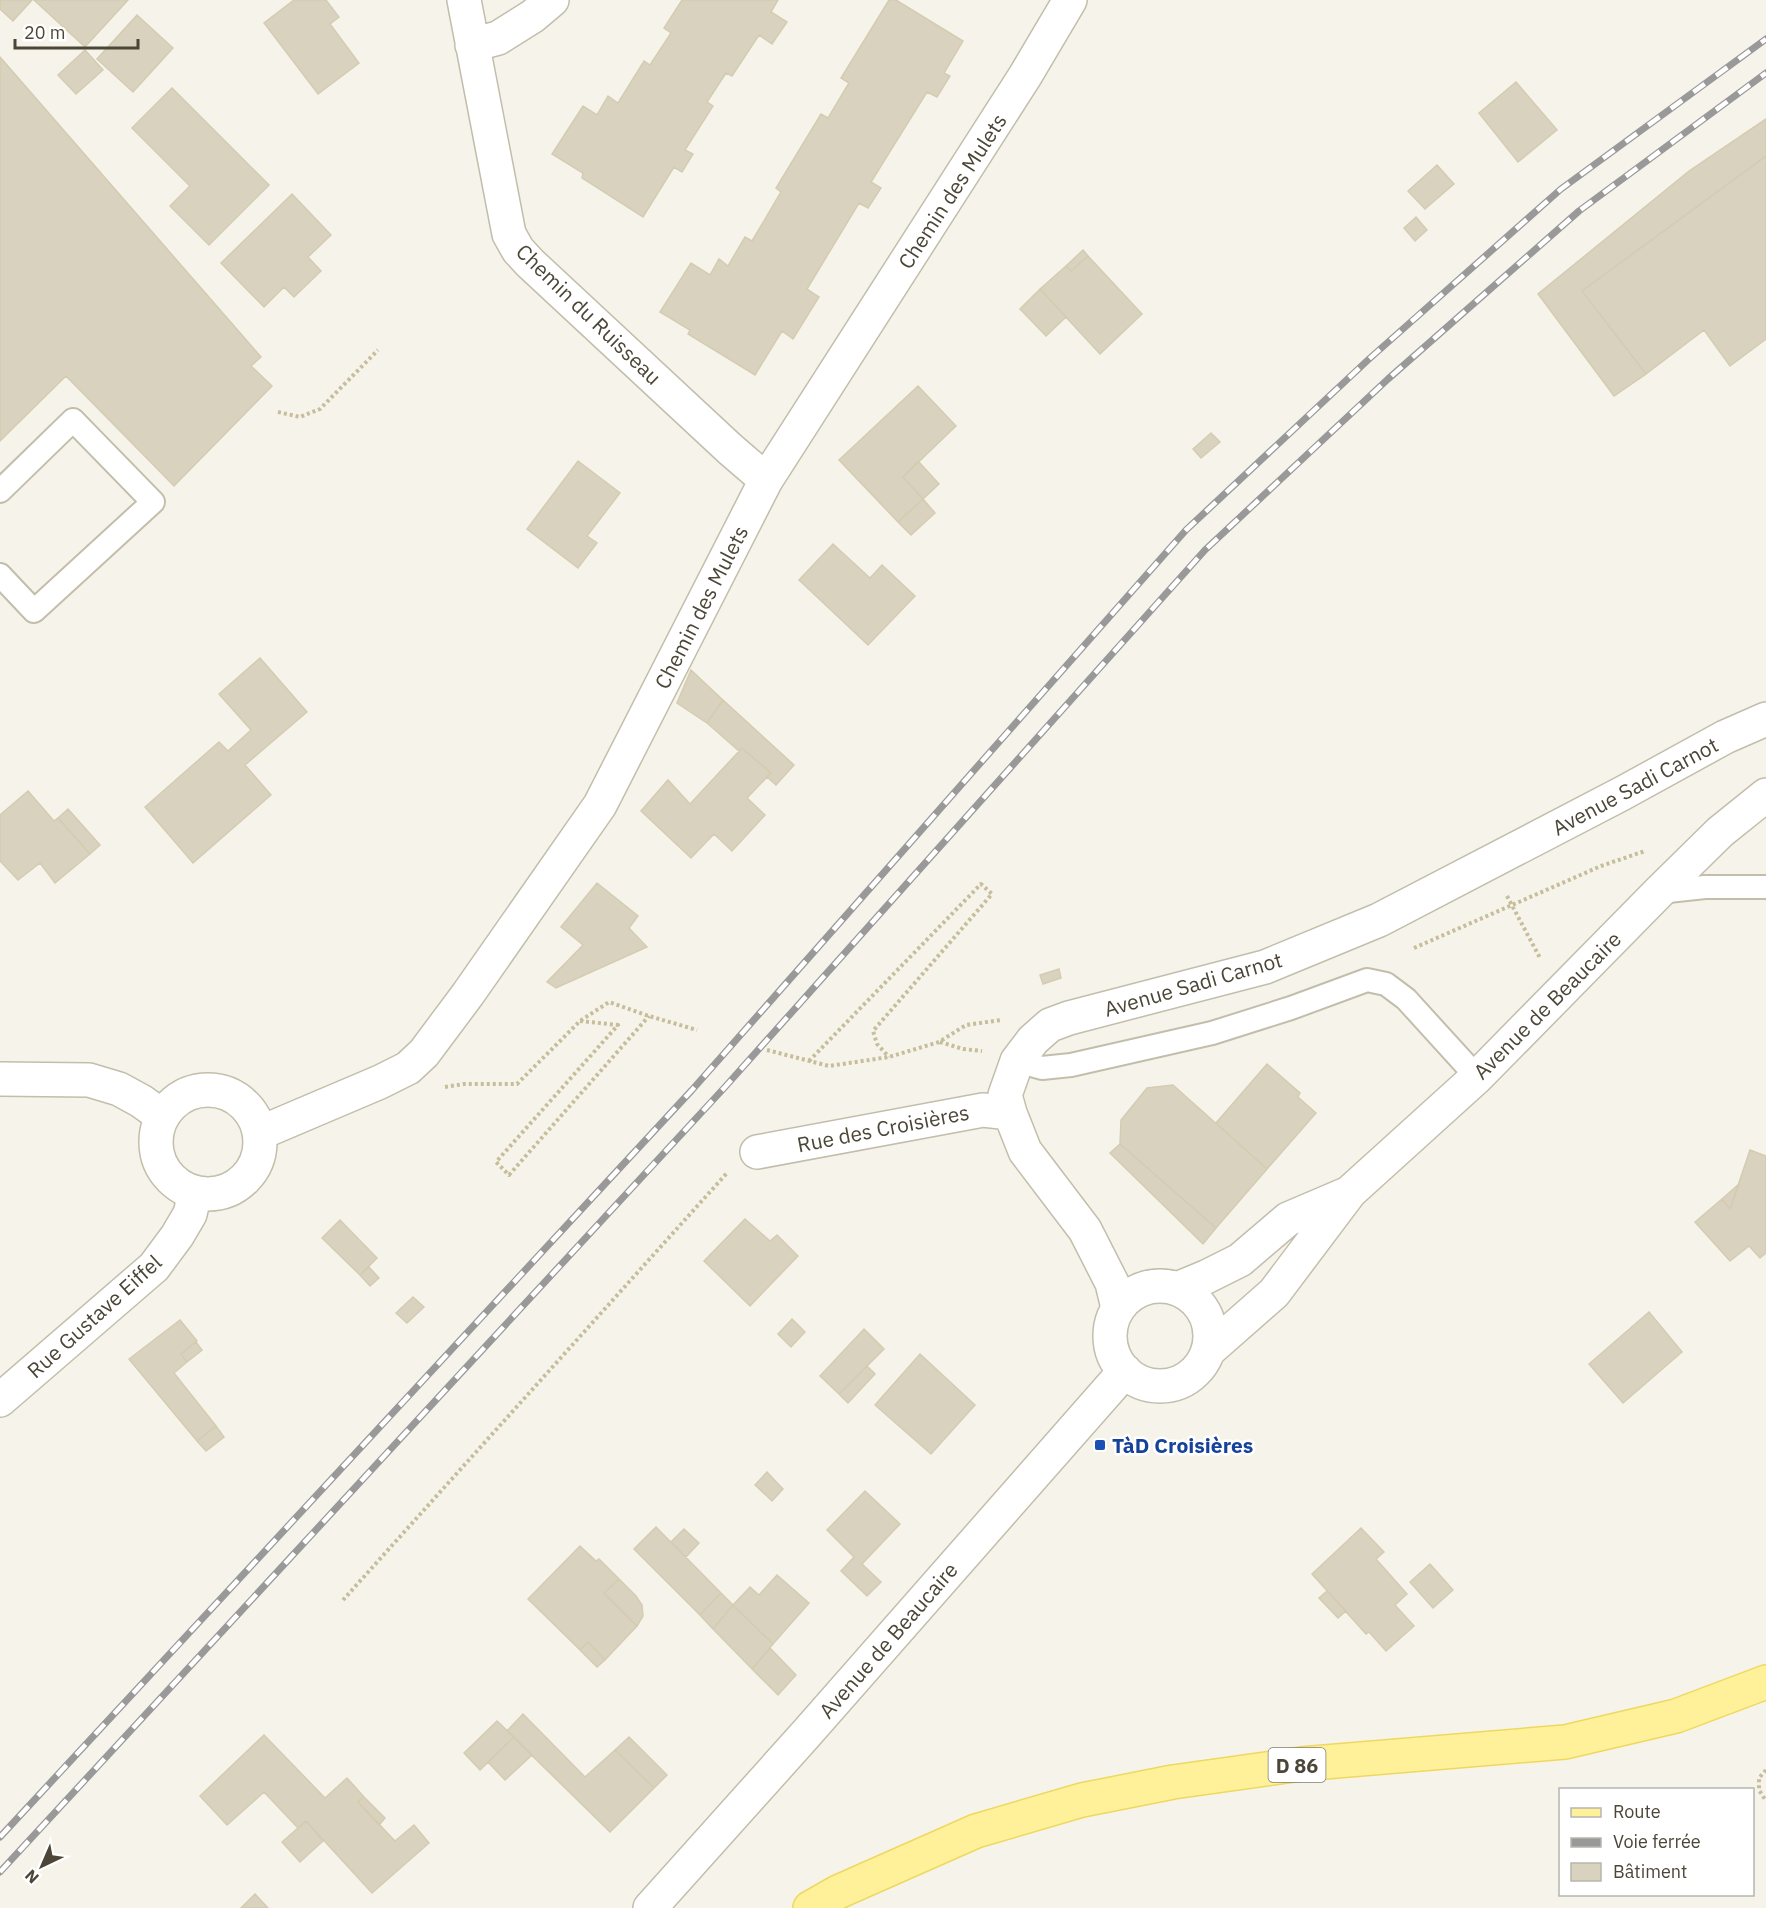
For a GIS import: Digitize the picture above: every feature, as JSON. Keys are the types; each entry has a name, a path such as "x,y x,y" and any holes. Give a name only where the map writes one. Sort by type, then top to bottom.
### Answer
{"main road":[{"name":"D 86","path":"810,1908 838,1892 976,1831 1082,1800 1173,1782 1301,1764 1565,1742 1676,1716 1766,1682"}],"street":[{"name":"Chemin du Ruisseau","path":"464,0 509,234 518,250 766,480"},
{"path":"472,45 498,38 533,16 552,0"},
{"name":"Chemin des Mulets","path":"260,1132 408,1068 424,1053 468,994 600,805 766,480 1025,76 1070,0"},
{"name":"Avenue Sadi Carnot","path":"1118,1308 1112,1283 1085,1230 1063,1198 1025,1151 1010,1113 1005,1095 1017,1061 1033,1040 1050,1025 1069,1018 1265,967 1379,920 1725,737 1766,718"},
{"name":"Avenue de Beaucaire","path":"1208,1350 1274,1293 1350,1192 1478,1077 1720,832 1766,795"},
{"path":"0,1079 89,1080 119,1089 162,1116"},
{"path":"201,1090 217,1090 232,1095 255,1117 260,1132 261,1147 257,1162 249,1175 238,1185 225,1192 195,1193 181,1186 169,1176 156,1147 157,1131 162,1116 172,1104 185,1095 201,1090"},
{"name":"Rue des Croisières","path":"757,1152 983,1110 1010,1113"},
{"name":"Avenue de Beaucaire","path":"1177,1288 1240,1260 1288,1219 1350,1192"},
{"name":"Rue Gustave Eiffel","path":"0,1400 154,1267 190,1214 195,1193"},
{"path":"1160,1286 1177,1288 1190,1296 1208,1320 1210,1335 1208,1350 1202,1364 1191,1376 1177,1383 1161,1386 1146,1384 1132,1378 1120,1367 1109,1338 1111,1322 1118,1308 1130,1296 1144,1288 1160,1286"},
{"name":"Avenue de Beaucaire","path":"650,1908 799,1743 1125,1371"}],"lane":[{"path":"0,491 73,420 153,502 34,612 0,575"},
{"path":"1659,892 1705,887 1766,887"},
{"path":"1017,1061 1042,1068 1071,1065 1138,1050 1223,1029 1291,1008 1367,980 1386,984 1406,999 1478,1077"}],"path":[{"path":"278,412 300,417 320,409 378,350"},
{"path":"1367,980 1388,959 1601,866 1646,850"},
{"path":"1490,863 1559,995"},
{"path":"809,1061 981,884 992,894 873,1031 877,1044 889,1057"},
{"path":"438,1088 464,1084 517,1084 580,1021 609,1002 697,1030"},
{"path":"580,1021 618,1025 496,1162 509,1175 649,1016"},
{"path":"767,1050 829,1065 889,1057 939,1042"},
{"path":"343,1600 732,1167 757,1152"},
{"path":"1766,1770 1759,1778 1760,1790 1766,1801"}],"building":[{"path":"0,0 32,0 13,21 0,9"},
{"path":"34,0 128,0 85,47"},
{"path":"294,0 326,0 339,17 330,24 359,63 318,94 264,23"},
{"path":"682,0 778,0 771,12 787,22 772,44 759,35 732,76 726,73 707,102 713,106 685,150 693,154 682,172 674,167 643,217 582,178 583,173 552,154 583,106 597,115 608,96 618,103 644,61 650,65 671,33 664,28"},
{"path":"889,0 896,0 963,41 944,73 950,76 937,97 927,92 871,182 881,188 868,208 859,203 807,289 819,297 793,339 782,331 755,375 688,334 690,330 660,312 691,263 710,275 719,259 728,266 745,237 752,241 781,192 776,188 821,114 828,118 849,83 841,78"},
{"path":"137,15 173,48 133,92 97,59"},
{"path":"85,50 103,70 76,94 58,75"},
{"path":"0,57 261,357 251,366 272,386 174,486 66,376 0,441"},
{"path":"1516,82 1557,130 1518,162 1479,113"},
{"path":"172,88 269,185 209,245 170,206 190,186 132,128"},
{"path":"1766,119 1766,156 1582,291 1646,374 1614,396 1538,294 1689,171"},
{"path":"1766,156 1766,339 1730,366 1704,330 1646,374 1582,291"},
{"path":"1437,165 1454,184 1425,209 1408,191"},
{"path":"292,194 331,235 308,257 321,271 294,297 284,287 264,307 221,263"},
{"path":"1416,217 1427,230 1415,241 1404,228"},
{"path":"1083,250 1088,256 1071,271 1066,266"},
{"path":"1088,256 1142,314 1100,354 1040,289 1066,266 1071,271"},
{"path":"1040,289 1066,317 1046,336 1020,309"},
{"path":"918,386 956,426 903,477 923,499 898,522 839,460"},
{"path":"1211,433 1220,442 1201,458 1193,449"},
{"path":"578,461 620,493 587,536 597,543 578,568 527,529"},
{"path":"918,461 939,484 923,499 903,477"},
{"path":"923,499 935,513 911,535 898,522"},
{"path":"833,544 870,578 882,565 915,596 868,645 799,580"},
{"path":"260,658 307,712 245,765 271,795 193,863 145,807 219,742 228,751 251,730 219,694"},
{"path":"691,670 723,700 707,723 677,703"},
{"path":"723,700 794,765 776,785 767,777 771,773 742,748 739,751 707,723"},
{"path":"742,748 771,773 747,798 765,815 732,851 714,834 691,858 641,811 668,780 690,804"},
{"path":"28,791 54,821 58,818 90,854 55,883 40,863 18,880 0,861 0,815"},
{"path":"68,809 100,845 90,854 58,818"},
{"path":"597,883 638,916 629,928 647,947 556,988 547,982 583,945 561,927"},
{"path":"1059,969 1061,978 1043,984 1040,975"},
{"path":"1267,1064 1300,1093 1298,1097 1316,1113 1267,1169 1216,1123"},
{"path":"1173,1085 1267,1169 1216,1228 1120,1144 1121,1120 1147,1088"},
{"path":"1120,1144 1216,1228 1203,1244 1110,1153"},
{"path":"1750,1150 1766,1156 1766,1253 1760,1258 1749,1246 1730,1261 1695,1222 1722,1199 1730,1209"},
{"path":"1739,1184 1730,1209 1722,1199"},
{"path":"745,1219 770,1241 777,1235 798,1256 750,1306 704,1261"},
{"path":"340,1220 377,1258 360,1275 322,1238"},
{"path":"369,1267 379,1278 370,1286 360,1275"},
{"path":"413,1297 424,1307 407,1323 396,1313"},
{"path":"1649,1312 1682,1352 1623,1403 1589,1364"},
{"path":"792,1319 805,1332 791,1347 778,1334"},
{"path":"180,1320 197,1341 181,1354 187,1362 174,1373 216,1426 197,1441 129,1359"},
{"path":"864,1329 884,1349 839,1394 820,1376"},
{"path":"196,1342 202,1350 187,1362 181,1354"},
{"path":"920,1354 975,1405 931,1454 875,1405"},
{"path":"867,1366 875,1374 848,1403 839,1394"},
{"path":"216,1426 224,1437 206,1451 197,1441"},
{"path":"767,1472 783,1489 772,1501 755,1485"},
{"path":"865,1491 900,1524 862,1564 881,1582 867,1596 841,1571 854,1557 827,1530"},
{"path":"656,1527 721,1593 700,1615 634,1549"},
{"path":"1361,1528 1384,1552 1376,1559 1407,1594 1395,1605 1414,1626 1386,1651 1369,1632 1366,1634 1312,1574"},
{"path":"684,1529 699,1543 686,1557 671,1542"},
{"path":"580,1546 596,1561 599,1559 619,1579 604,1593 637,1626 605,1660 588,1642 580,1650 528,1599"},
{"path":"1430,1564 1453,1590 1433,1608 1410,1582"},
{"path":"777,1575 809,1603 773,1644 733,1605 750,1587 759,1595"},
{"path":"619,1579 642,1605 643,1616 637,1626 604,1593"},
{"path":"1327,1591 1346,1611 1338,1618 1319,1598"},
{"path":"721,1593 733,1605 713,1629 700,1615"},
{"path":"733,1605 773,1644 752,1669 713,1629"},
{"path":"588,1642 605,1660 597,1667 580,1650"},
{"path":"770,1648 796,1675 778,1695 752,1669"},
{"path":"523,1714 585,1777 615,1750 654,1788 610,1832 507,1731"},
{"path":"497,1721 514,1737 480,1770 464,1753"},
{"path":"264,1735 325,1798 347,1778 364,1797 358,1802 395,1841 414,1825 429,1843 372,1893 306,1821 298,1828 264,1792 227,1825 200,1796"},
{"path":"514,1737 532,1755 505,1780 488,1762"},
{"path":"629,1737 667,1775 654,1788 615,1750"},
{"path":"364,1797 385,1818 379,1825 358,1802"},
{"path":"306,1821 323,1841 300,1862 282,1842"},
{"path":"255,1894 268,1908 241,1908"}],"railway":[{"path":"0,1837 692,1090 1186,530 1369,359 1561,189 1766,39"},
{"path":"0,1872 725,1087 1205,550 1388,379 1579,211 1766,73"}],"place":[{"name":"TàD Croisières","path":"1100,1445"}]}
